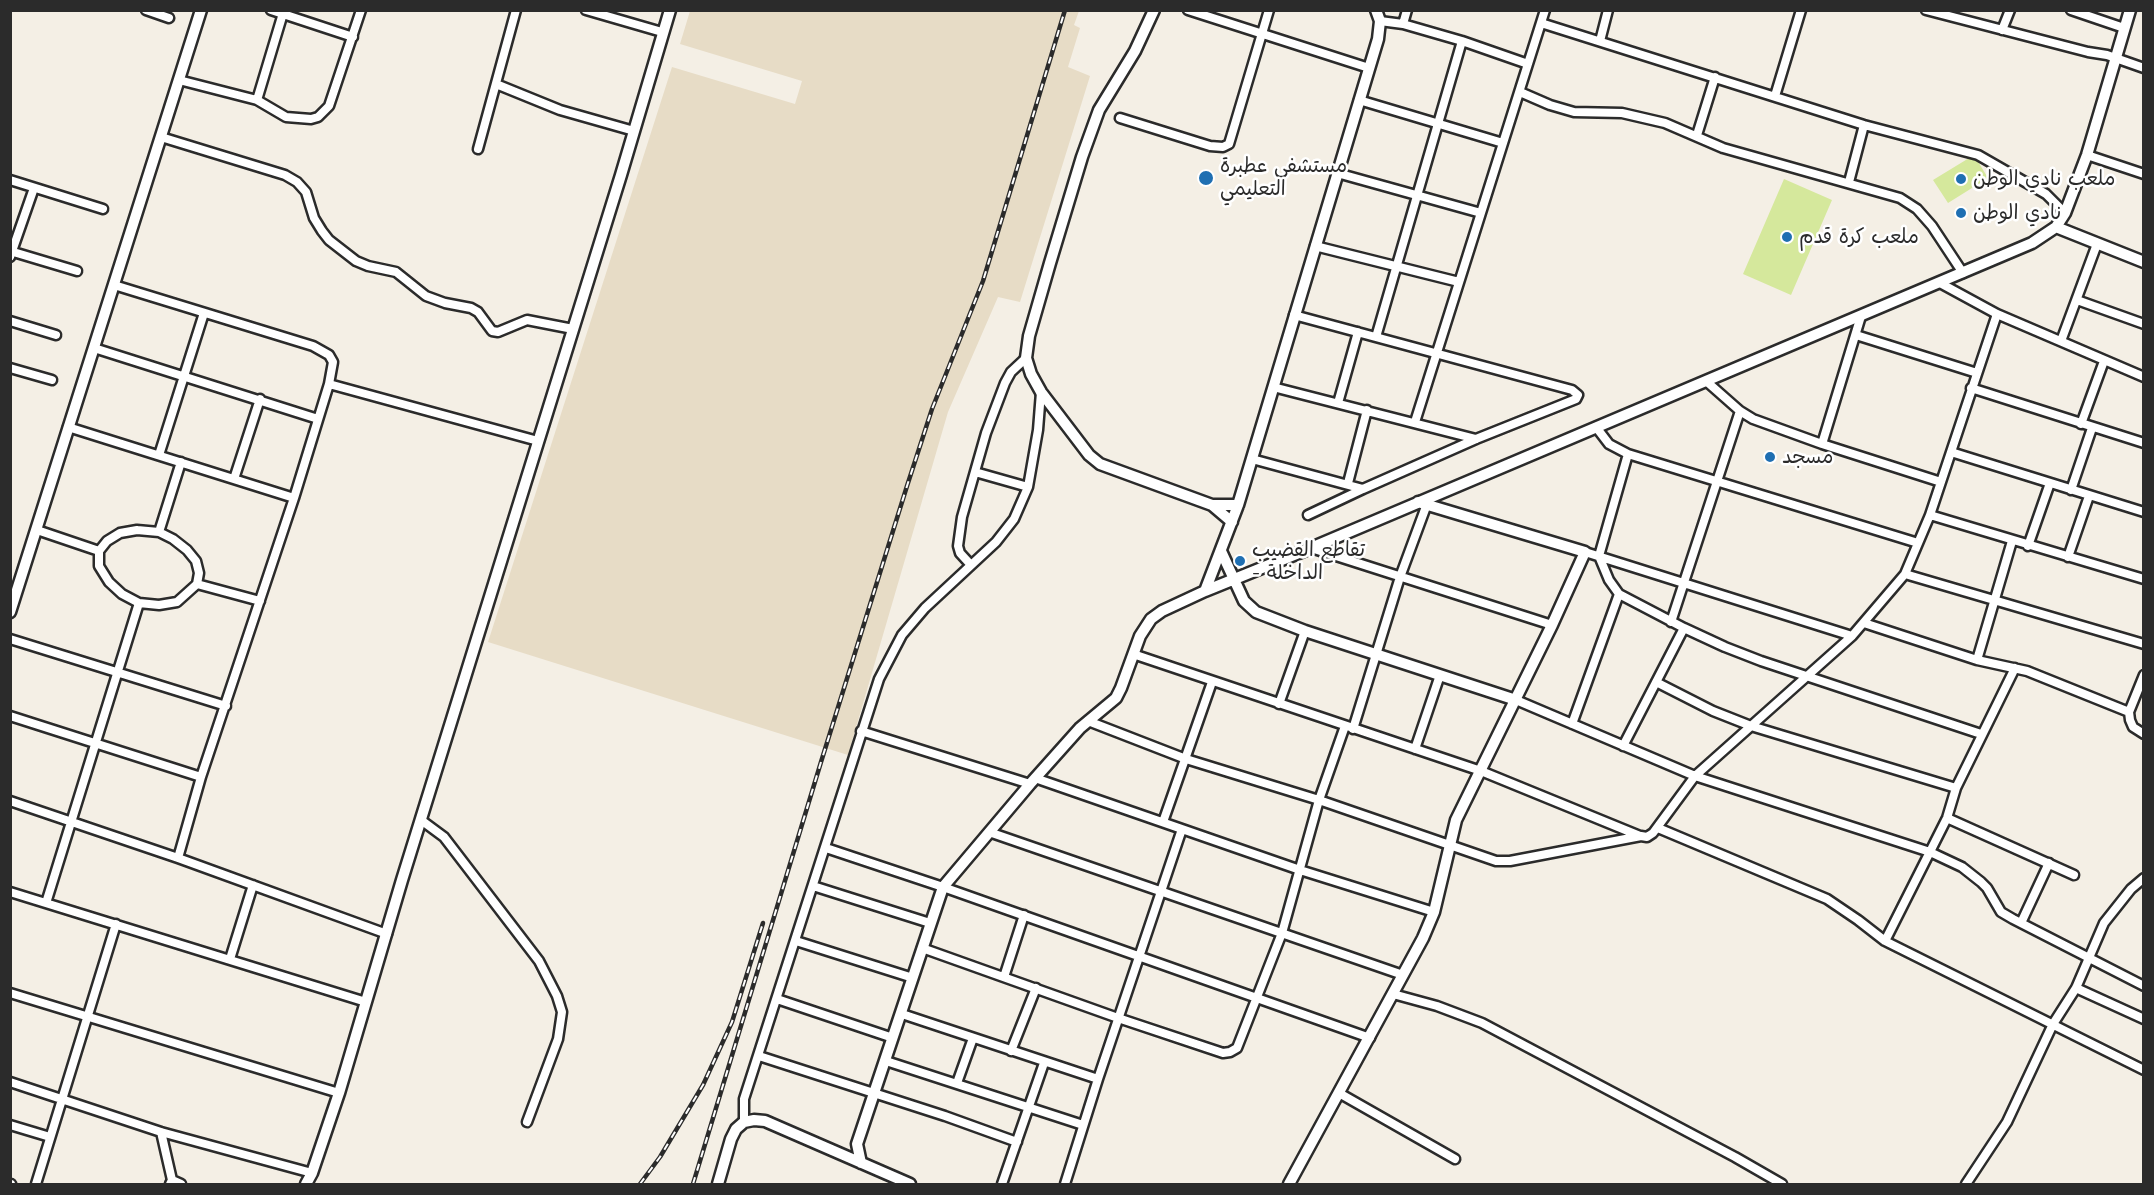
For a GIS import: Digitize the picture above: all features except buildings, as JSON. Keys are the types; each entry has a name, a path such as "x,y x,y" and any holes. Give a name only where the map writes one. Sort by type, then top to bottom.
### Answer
{"street":[{"path":"146,10 169,18"},
{"path":"10,612 14,589 37,530 201,10"},
{"path":"271,10 284,12 353,37"},
{"path":"179,80 257,100 286,117 300,120 318,117 329,106 361,10"},
{"path":"478,149 516,10"},
{"path":"306,1185 339,1093 670,10"},
{"path":"1154,10 1135,51 1099,110 1082,157 1050,263 1029,336 1026,358 1031,374 1041,392 1089,455 1100,464 1212,506 1232,522"},
{"path":"1188,10 1369,68"},
{"path":"1120,118 1210,146 1223,147 1229,144 1269,10"},
{"path":"1403,24 1407,10"},
{"path":"1415,422 1545,10"},
{"path":"1600,41 1608,10"},
{"path":"1775,96 1801,10"},
{"path":"1926,10 2116,57 2144,68"},
{"path":"2002,30 2010,10"},
{"path":"2071,10 2124,28"},
{"path":"861,1162 857,1144 943,887 1033,781 1088,721 1116,698 1140,636 1151,619 1175,604 1205,591 1422,503 2032,243 2056,227 2065,213 2086,155 2130,10"},
{"path":"590,11 662,32"},
{"path":"257,100 284,12"},
{"path":"1205,591 1232,522 1252,459 1378,39 1378,16 1528,64"},
{"path":"1541,23 1864,125 1978,155 2046,194 2065,213"},
{"path":"1376,337 1462,41"},
{"path":"1696,135 1715,77"},
{"path":"496,84 560,110 634,131"},
{"path":"1520,92 1574,112 1622,113 1665,123 1723,148 1900,198 1917,209 1932,226 1963,273"},
{"path":"1359,100 1503,143"},
{"path":"1848,182 1864,125"},
{"path":"161,137 285,175 297,182 306,192 314,218 322,231 356,261 396,272 426,296 445,303 471,308 478,312 492,331 498,332 526,320 573,329"},
{"path":"2086,155 2144,174"},
{"path":"1337,172 1481,213"},
{"path":"10,180 104,209"},
{"path":"34,188 11,254 78,271"},
{"path":"2056,227 2144,262"},
{"path":"2061,341 2097,244"},
{"path":"1315,246 1460,282"},
{"path":"1940,283 1997,314 2144,377"},
{"path":"114,285 323,350 333,362 329,384 294,498 201,777 178,858"},
{"path":"2077,300 2144,324"},
{"path":"159,455 204,313"},
{"path":"1133,654 1481,771 1647,837 1658,828 1695,776 1852,636 1905,573 1930,515 1997,314"},
{"path":"1294,315 1572,390 1578,395 1576,399 1476,439 1308,515"},
{"path":"1822,444 1861,316"},
{"path":"10,321 56,335"},
{"path":"1338,403 1359,332"},
{"path":"1856,335 1977,373"},
{"path":"94,348 318,419"},
{"path":"971,565 960,554 958,536 975,472 986,433 1005,383 1011,372 1026,358"},
{"path":"2081,424 2104,361"},
{"path":"10,368 52,380"},
{"path":"1706,381 1740,411 1753,419 1941,482"},
{"path":"329,384 538,441"},
{"path":"1273,387 1476,439"},
{"path":"1971,388 2144,443"},
{"path":"744,1122 744,1099 879,679 902,635 925,608 996,542 1014,519 1028,487 1038,430 1041,392"},
{"path":"234,479 260,399"},
{"path":"1348,483 1367,410"},
{"path":"1671,621 1740,411"},
{"path":"68,427 294,498"},
{"path":"1596,427 1609,444 1628,454 1918,543"},
{"path":"2071,490 2092,428"},
{"path":"1951,452 2144,512"},
{"path":"1628,454 1599,556 1609,580 1619,594 1684,628 1761,661 1981,734"},
{"path":"1252,459 1348,483 1363,489"},
{"path":"159,532 181,462"},
{"path":"975,472 1028,487"},
{"path":"2028,546 2050,483"},
{"path":"2068,557 2089,496"},
{"path":"1422,503 1852,636"},
{"path":"922,948 1223,1053 1237,1048 1282,933 1319,800 1376,654 1422,503"},
{"path":"1212,506 1238,505"},
{"path":"1930,515 2144,579"},
{"path":"37,530 99,551"},
{"path":"137,530 159,532 180,544 196,561 199,573 197,584 177,602 159,605 139,603 122,594 109,582 99,566 99,551 107,541 120,533 137,530"},
{"path":"1977,660 2012,541"},
{"path":"1311,548 1552,625"},
{"path":"1221,551 1248,607 1305,631 1516,700 1695,776 1930,852 1962,867 1982,882 2001,912 2144,986"},
{"path":"1289,1185 1423,938 1434,912 1456,820 1516,700 1585,552"},
{"path":"1905,573 2144,644"},
{"path":"197,584 260,601"},
{"path":"1572,724 1619,594"},
{"path":"46,903 139,603"},
{"path":"1864,623 1977,660 2027,671 2129,712"},
{"path":"1623,746 1684,628"},
{"path":"1279,704 1305,631"},
{"path":"10,639 226,706"},
{"path":"1885,940 1947,818 1956,788 2014,668"},
{"path":"1415,749 1440,675"},
{"path":"2144,675 2129,712 2133,727 2144,734"},
{"path":"1163,822 1212,682"},
{"path":"1656,682 1713,711 1751,726 1956,788"},
{"path":"10,716 201,777"},
{"path":"1088,721 1185,759 1319,800 1496,861 1510,861 1641,836"},
{"path":"861,731 1163,822 1300,870 1434,912"},
{"path":"10,801 178,858 387,934"},
{"path":"1947,818 2074,875"},
{"path":"421,820 444,837 457,853 539,961 557,996 562,1012 558,1039 527,1122"},
{"path":"1658,828 1827,899 1885,940 2144,1070"},
{"path":"1065,1185 1138,956 1182,830"},
{"path":"989,832 1403,975"},
{"path":"826,848 1024,915 1370,1038"},
{"path":"2021,923 2049,863"},
{"path":"1966,1185 2007,1122 2053,1024 2076,988 2104,923 2131,889 2144,878"},
{"path":"230,959 253,885"},
{"path":"813,886 930,923"},
{"path":"10,892 366,1002"},
{"path":"1004,976 1024,915"},
{"path":"36,1185 116,924"},
{"path":"796,941 913,978"},
{"path":"1011,1051 1036,988"},
{"path":"2076,988 2144,1019"},
{"path":"10,993 339,1093"},
{"path":"1393,994 1437,1006 1482,1023 1735,1156 1782,1185"},
{"path":"777,999 893,1038"},
{"path":"902,1014 1044,1063 1098,1079"},
{"path":"957,1083 973,1038"},
{"path":"759,1056 1017,1142"},
{"path":"886,1061 1083,1125"},
{"path":"1002,1185 1044,1063"},
{"path":"10,1082 161,1132 312,1173"},
{"path":"1339,1093 1455,1159"},
{"path":"718,1185 736,1129 744,1122 754,1120 765,1121 910,1185"},
{"path":"10,1125 50,1137"},
{"path":"161,1132 171,1182 181,1185"},
{"path":"841,1154 857,1144"}],"shaded area":[{"path":"690,11 1079,11 1074,25 1080,28 1068,67 1090,76 1020,302 998,297 948,412 848,755 488,642 672,67 795,104 802,81 680,44"}],"green space":[{"name":"ملعب نادي الوطن","path":"1974,155 1988,178 1948,203 1933,180"},
{"name":"ملعب كرة قدم","path":"1784,179 1832,200 1791,295 1743,274"}],"railway":[{"path":"693,1184 907,486 932,409 983,281 1065,10"},
{"path":"640,1184 660,1157 703,1085 732,1022 763,923"}],"place":[{"name":"مستشفى عطبرة التعليمي","path":"1206,178"},
{"name":"ملعب نادي الوطن","path":"1961,179"},
{"name":"نادي الوطن","path":"1961,213"},
{"name":"ملعب كرة قدم","path":"1787,237"},
{"name":"مسجد","path":"1770,457"},
{"name":"تقاطع القضيب - الداخلة","path":"1240,561"}]}
